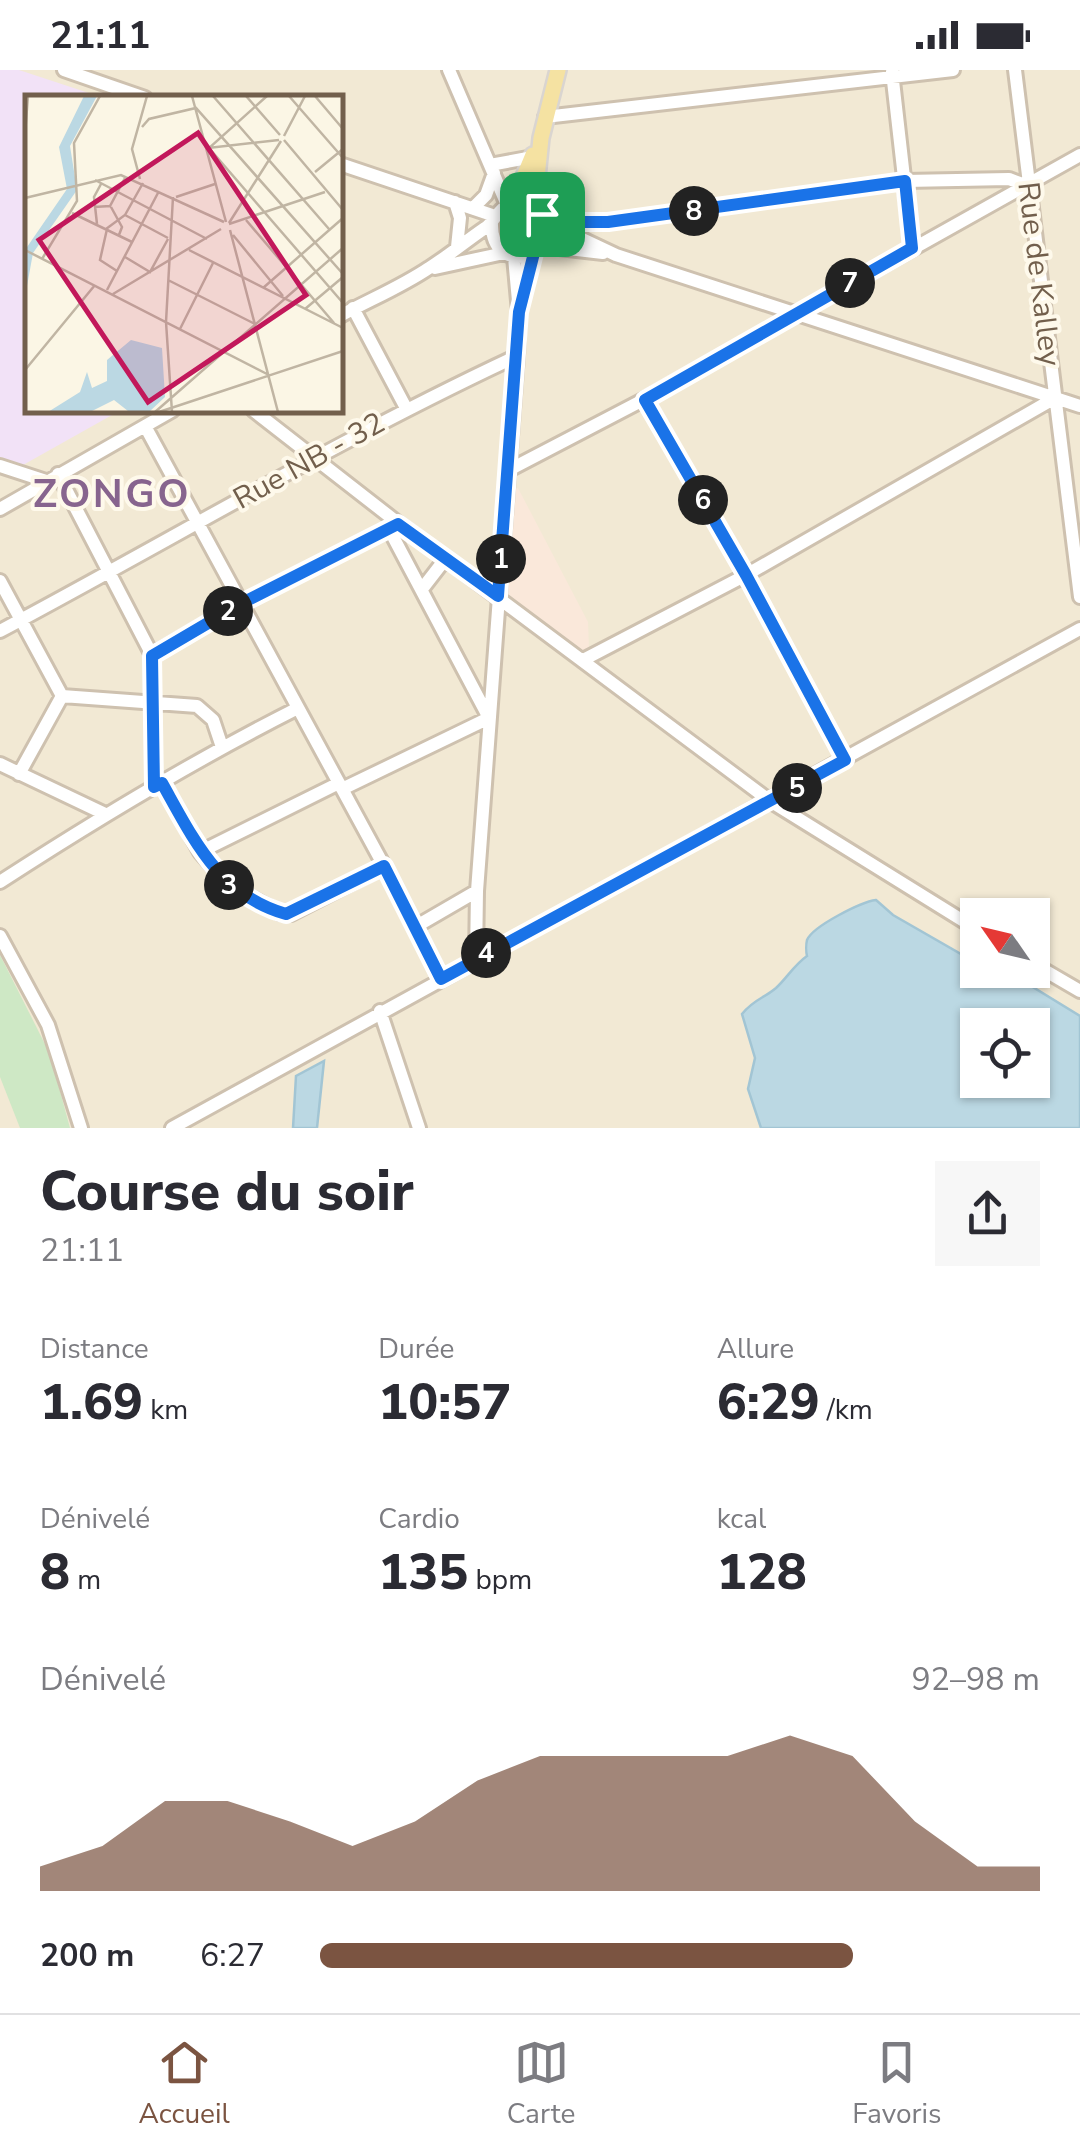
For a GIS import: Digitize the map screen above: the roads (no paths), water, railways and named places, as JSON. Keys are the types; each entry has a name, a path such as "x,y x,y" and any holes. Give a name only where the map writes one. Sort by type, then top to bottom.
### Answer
{"main road":[{"path":"510,204 540,138 558,70"},
{"path":"540,138 541,214"}],"street":[{"path":"64,70 95,74 139,95"},
{"path":"449,70 510,204 566,222 608,222 905,181 1009,180 1028,186"},
{"path":"545,117 892,74 953,70"},
{"name":"Rue de Kalley","path":"1014,70 1080,598"},
{"path":"892,74 912,248"},
{"path":"508,470 645,400 1080,155"},
{"path":"492,169 532,157"},
{"path":"342,165 473,208 494,220"},
{"path":"473,208 486,196 492,169"},
{"path":"455,202 460,218 458,246"},
{"path":"342,315 428,269 510,204"},
{"path":"476,959 477,891 519,312 538,250 541,214"},
{"path":"541,214 616,254 1080,406"},
{"path":"494,220 495,244 509,256 519,312"},
{"path":"428,269 538,250 616,254"},
{"path":"354,308 406,408"},
{"name":"Rue NB - 32","path":"0,631 314,456 516,356"},
{"path":"583,660 746,575 1055,398"},
{"path":"645,400 746,575 845,760"},
{"path":"0,509 169,412"},
{"path":"257,412 394,526 498,596 770,801 960,919"},
{"path":"145,426 200,522 441,979"},
{"path":"0,466 52,477 109,571 152,656 158,785 200,852 231,887 286,914 384,866"},
{"path":"394,526 489,718"},
{"path":"152,656 242,603 394,526"},
{"path":"422,589 446,558"},
{"path":"0,582 62,696"},
{"path":"172,1128 1080,630"},
{"path":"62,696 192,704 212,720 222,747"},
{"path":"18,774 62,696"},
{"path":"0,882 105,814 298,708"},
{"path":"200,852 489,718"},
{"path":"0,764 105,814"},
{"path":"415,927 477,891"},
{"path":"0,936 48,1025 81,1128"},
{"path":"1050,974 1080,991"},
{"path":"380,1011 419,1128"}],"water":[{"path":"876,900 893,915 960,953 960,988 1034,988 1080,1016 1080,1128 761,1128 748,1089 755,1058 742,1014 776,988 807,956 811,934 838,916"},
{"path":"324,1061 317,1128 293,1128 296,1076"}],"district":[{"name":"ZONGO","path":"112,494"}]}
